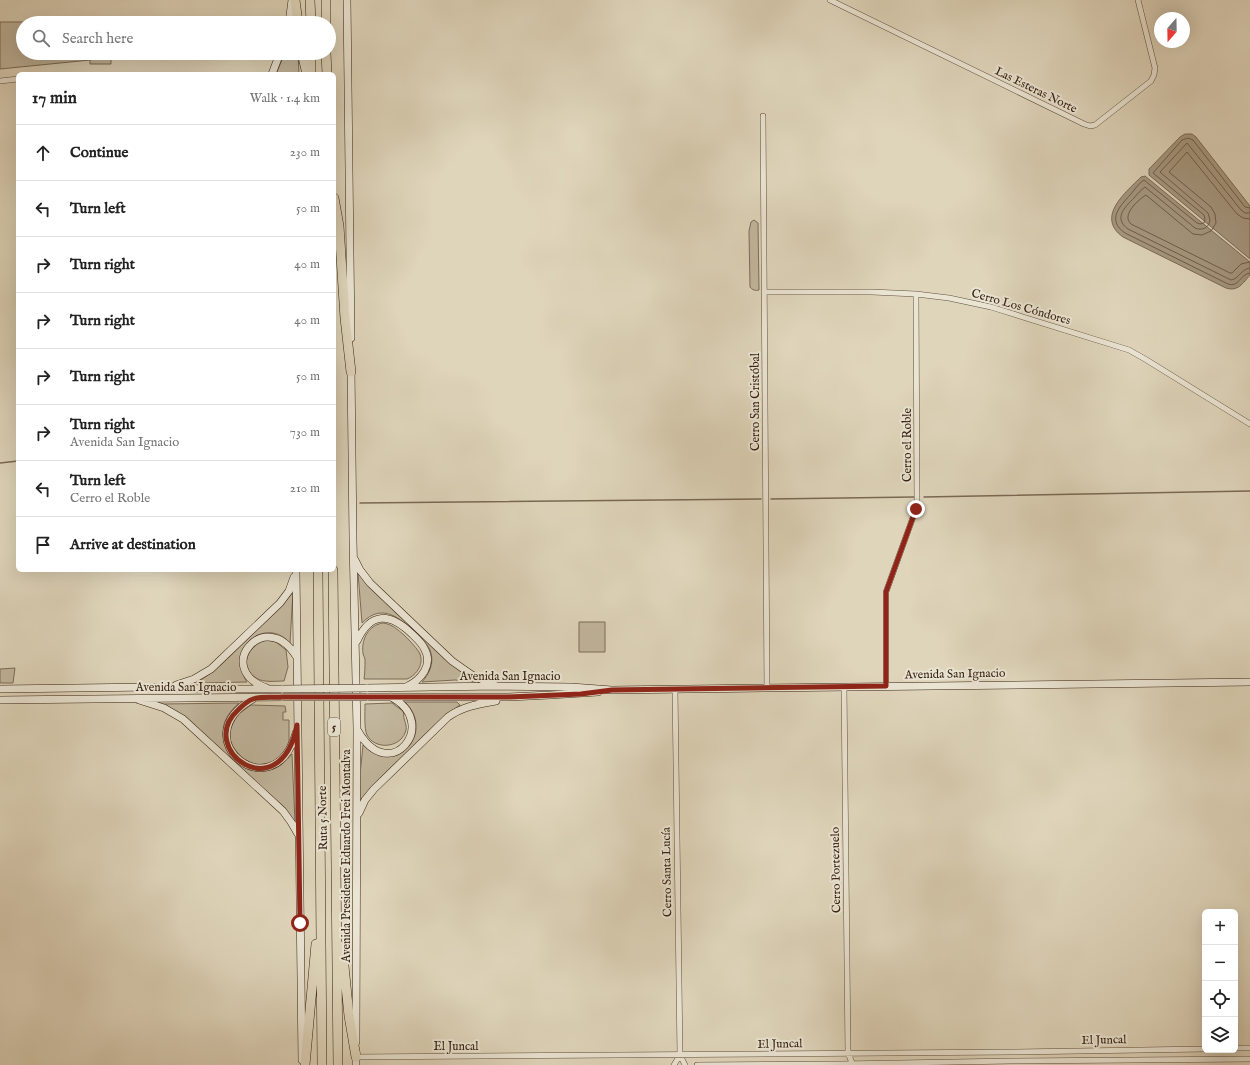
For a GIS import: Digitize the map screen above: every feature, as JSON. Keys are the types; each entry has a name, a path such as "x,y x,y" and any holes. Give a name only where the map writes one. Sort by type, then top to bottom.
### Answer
{"highway":[{"path":"295,0 297,16"},
{"path":"310,0 311,16"},
{"path":"326,0 326,16"},
{"path":"304,60 307,72"},
{"path":"311,60 311,72"},
{"path":"326,60 327,72"},
{"path":"336,212 351,372"},
{"name":"Ruta 5 Norte","path":"318,572 322,1065"},
{"name":"Ruta 5 Norte","path":"333,572 338,1065"},
{"path":"336,885 350,1023 356,1061"},
{"path":"306,1065 320,898"}],"main road":[{"path":"290,16 292,0"},
{"name":"Avenida Presidente Eduardo Frei Montalva","path":"347,0 357,729 356,1061"},
{"path":"273,72 277,60"},
{"path":"354,554 360,570 366,579 452,662 472,675 498,686"},
{"path":"296,572 302,1065"},
{"path":"170,687 200,676 216,665 280,603 291,586 296,572"},
{"path":"356,643 362,630 369,623 380,618 393,620 407,629 425,649 427,664 422,676 411,684 402,688"},
{"path":"271,689 253,681 245,672 243,664 248,646 261,638 274,637 287,644 297,656"},
{"name":"Avenida San Ignacio","path":"0,689 170,687 205,689 283,689 498,686 612,690 1250,682"},
{"path":"151,698 154,693 152,687"},
{"name":"Avenida San Ignacio","path":"0,700 283,697 509,697 581,694 612,690"},
{"path":"357,729 366,744 377,751 385,753 393,752 400,750 405,746 412,731 412,720 403,705 391,697"},
{"path":"357,817 362,804 374,789 448,717 457,710 468,706 509,697"},
{"path":"254,698 236,711 228,726 227,740 229,748 242,762 259,768 277,764 284,758 290,748 295,737 297,725"},
{"path":"134,699 164,708 189,724 283,811 299,836"}],"street":[{"name":"Las Esteras Norte","path":"830,0 1090,126 1095,125 1151,81 1154,75 1155,68 1138,0"},
{"path":"0,81 16,80"},
{"name":"Cerro San Cristóbal","path":"763,116 767,688"},
{"name":"Cerro Los Cóndores","path":"764,292 872,292 916,294 982,304 1123,348 1145,359 1250,424"},
{"name":"Cerro el Roble","path":"886,686 886,592 916,509 918,496 916,294"},
{"name":"Cerro Portezuelo","path":"844,687 848,1053 853,1064"},
{"name":"Cerro Santa Lucía","path":"675,689 680,1055 685,1065"},
{"path":"1238,1048 1250,1048"},
{"name":"El Juncal","path":"356,1061 680,1055 1202,1049"},
{"path":"997,1052 997,1063"},
{"path":"1011,1052 1011,1063"},
{"name":"Cerro Portezuelo","path":"842,1065 848,1053"},
{"path":"674,1065 680,1055"},
{"name":"El Juncal","path":"697,1065 842,1065 1250,1059"}],"shaded area":[{"path":"0,22 16,22 16,60 90,60 0,69"},
{"path":"90,60 111,60 111,64 90,64"},
{"path":"282,60 298,60 299,72 277,72"},
{"path":"754,220 758,223 759,290 753,290 750,287 749,231 751,222"},
{"path":"358,573 387,604 461,672 476,682 455,680 422,682 429,672 432,661 429,647 411,628 391,615 384,613 377,614 369,617 362,623"},
{"path":"293,592 290,643 280,635 270,633 260,634 251,640 244,648 241,658 242,670 247,682 199,683 199,681 233,653 278,609"},
{"path":"579,622 605,622 605,652 579,652"},
{"path":"383,623 392,626 404,635 421,656 417,672 407,679 364,679 365,660 363,654 363,643 370,630 378,624"},
{"path":"268,640 276,642 286,650 288,667 284,681 259,680 250,674 247,668 246,662 251,650 261,642"},
{"path":"15,668 13,683 0,683 0,669"},
{"path":"405,702 457,702 460,705 442,718 373,785 363,799 360,799 360,775 363,745 376,754 389,756 400,753 409,746 414,737 416,725 413,713"},
{"path":"239,703 230,713 224,724 223,732 226,749 237,763 253,770 261,771 276,768 285,762 292,754 295,823 162,704"},
{"path":"392,703 404,712 406,727 405,733 398,742 392,744 381,745 375,743 366,732 365,704"},
{"path":"251,705 285,706 286,712 283,712 283,720 289,720 289,741 285,752 278,761 261,766 243,760 231,744 229,732 237,715"}],"water":[{"path":"1185,134 1192,134 1196,137 1250,206 1250,259 1149,175 1149,169 1180,137"},
{"path":"1145,176 1250,262 1250,275 1240,286 1234,289 1226,288 1123,237 1115,229 1112,221 1112,213 1116,205 1121,197 1141,177"}],"waterway":[{"path":"0,463 16,461"},
{"path":"924,497 1250,491"},
{"path":"771,499 914,497"},
{"path":"360,503 761,499"}],"route":[{"path":"300,923 297,725 295,737 287,754 281,761 268,767 255,767 246,764 238,760 229,748 227,730 233,714 247,702 254,698 283,697 509,697 581,694 612,690 886,686 886,592 916,509"}]}
